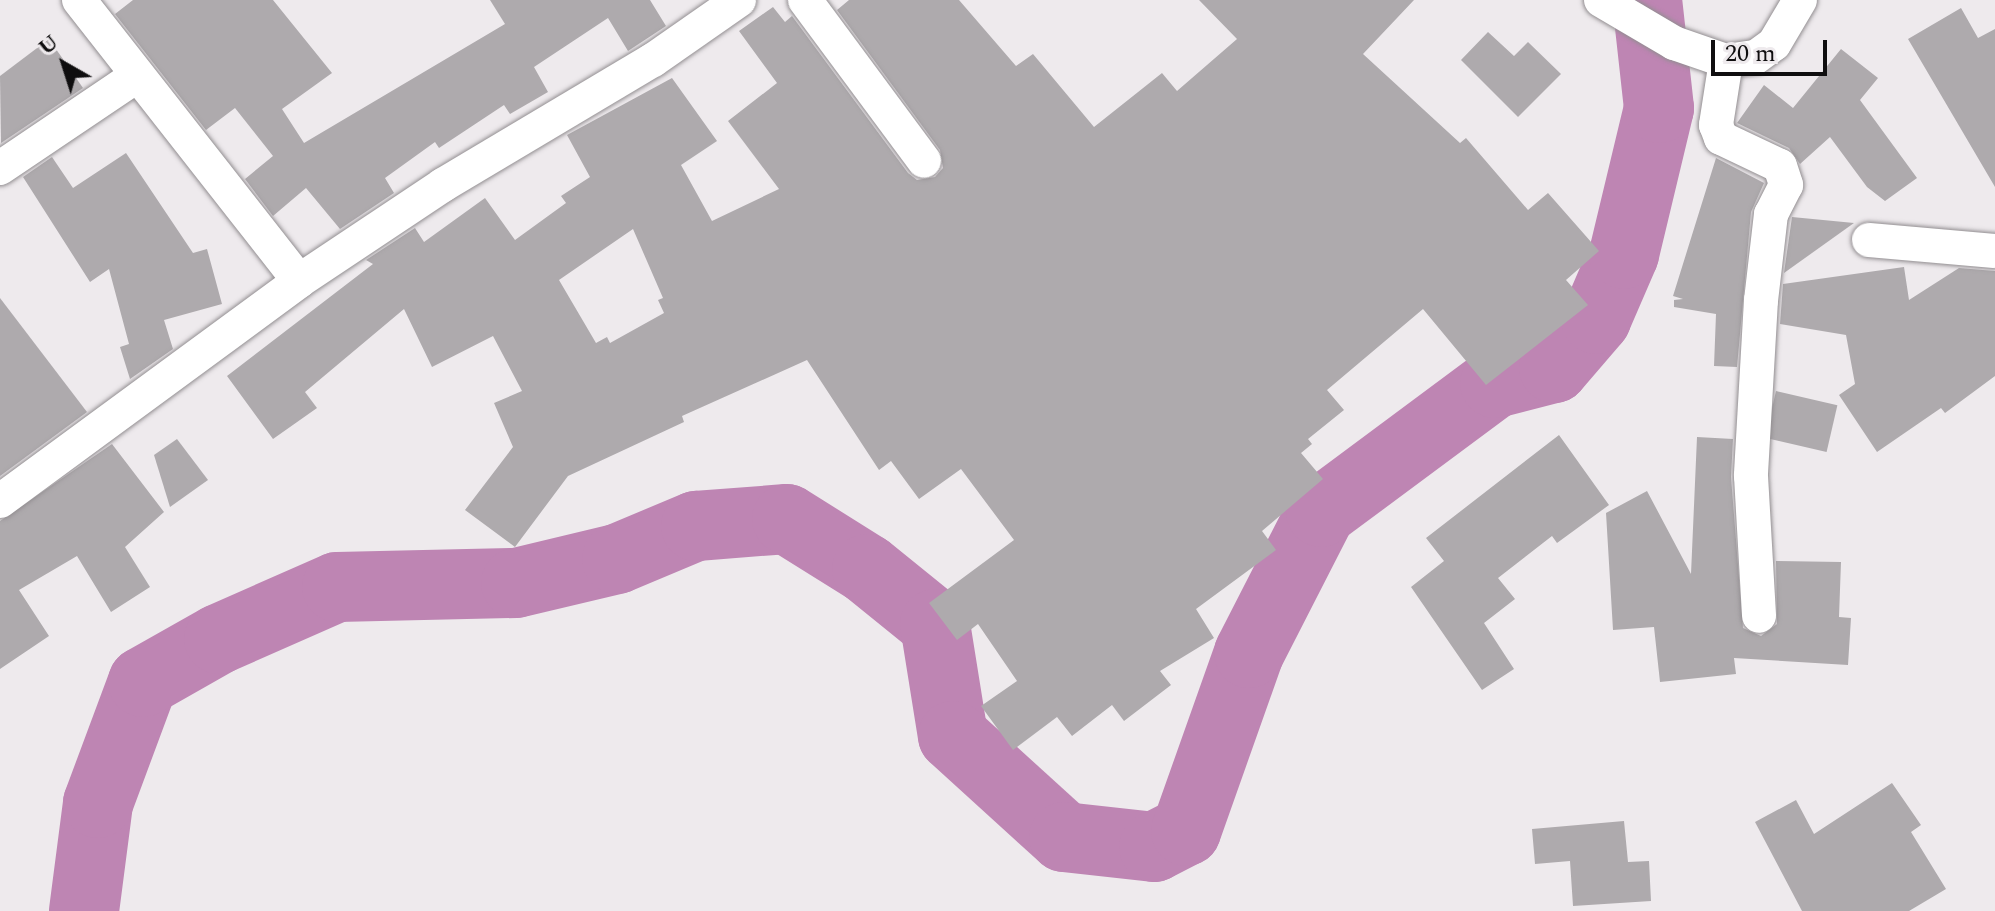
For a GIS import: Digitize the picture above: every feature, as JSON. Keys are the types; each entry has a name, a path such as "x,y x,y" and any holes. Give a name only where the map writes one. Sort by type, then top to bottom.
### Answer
{"street":[{"path":"0,501 299,281 443,185 653,60 739,0"},
{"path":"805,0 924,161"},
{"path":"1601,0 1674,43 1726,61 1756,57 1774,44 1800,0"},
{"path":"88,3 135,77 299,281"},
{"path":"1726,61 1716,125 1721,138 1780,166 1786,185 1771,214 1761,300 1751,476 1759,616"},
{"path":"0,168 135,77"},
{"path":"1869,240 1995,251"}],"building":[{"path":"133,0 273,0 332,73 282,109 304,143 505,24 490,0 650,0 666,26 628,51 608,18 534,67 548,92 510,114 504,105 439,148 435,142 385,178 394,193 340,229 306,188 273,216 245,179 273,156 235,108 206,130 115,14"},
{"path":"849,0 959,0 1016,66 1033,54 1094,127 1162,73 1177,91 1237,39 1199,0 1414,0 1363,54 1460,143 1466,138 1528,210 1548,193 1599,251 1566,280 1588,305 1486,385 1423,309 1327,390 1344,410 1308,439 1312,444 1301,453 1323,479 1262,531 1276,550 1196,609 1214,638 1160,671 1171,685 1124,721 1112,705 1072,736 1057,717 1013,750 981,706 1017,681 978,624 957,640 929,603 1014,540 961,469 919,499 891,461 879,470 807,360 682,416 684,422 568,476 515,547 465,510 513,447 494,403 522,391 493,336 432,367 404,309 305,392 317,408 273,439 227,376 373,264 366,260 415,228 424,242 485,198 515,240 566,203 561,196 590,177 567,135 672,78 717,141 681,165 712,221 779,189 728,121 777,83 739,31 773,7 785,22 792,16 908,173 917,180 935,177 943,168 940,150 837,10","holes":["633,229 663,298 658,300 664,313 610,343 607,337 596,343 559,280"]},
{"path":"1961,8 1978,38 1995,29 1995,187 1908,39"},
{"path":"1488,32 1514,56 1528,42 1561,74 1518,117 1461,60"},
{"path":"49,39 83,88 1,143 0,76"},
{"path":"1841,49 1878,78 1860,100 1917,178 1885,201 1867,187 1830,137 1800,164 1789,148 1737,123 1764,85 1793,108"},
{"path":"126,153 193,253 207,249 222,304 164,320 173,349 130,379 120,347 129,344 109,269 90,282 23,177 52,157 73,188"},
{"path":"1716,158 1764,183 1751,212 1737,367 1714,366 1716,314 1674,307 1674,300 1683,299 1673,296"},
{"path":"1792,217 1854,223 1784,273"},
{"path":"1904,267 1909,300 1959,268 1995,271 1995,376 1945,413 1941,408 1877,452 1839,395 1855,384 1846,335 1780,324 1783,284"},
{"path":"0,298 87,412 0,476"},
{"path":"1776,391 1837,405 1827,452 1765,438"},
{"path":"1559,435 1609,505 1557,543 1552,536 1498,578 1515,599 1484,623 1514,669 1482,690 1411,587 1444,561 1426,538"},
{"path":"1697,437 1733,439 1731,477 1743,628 1761,636 1777,624 1776,561 1841,562 1839,617 1851,618 1848,665 1734,658 1736,674 1660,682 1654,627 1613,630 1606,513 1647,491 1691,574"},
{"path":"177,439 208,480 170,507 154,455"},
{"path":"112,444 164,512 125,547 150,587 111,612 77,556 19,590 49,636 0,669 0,521"},
{"path":"1892,783 1921,825 1911,832 1946,889 1909,911 1802,911 1755,822 1796,800 1814,834"},
{"path":"1624,821 1628,862 1649,861 1651,901 1573,906 1570,861 1535,864 1532,829"}],"waterway":[{"path":"84,911 98,803 143,682 219,639 337,587 516,583 617,559 696,526 787,519 867,569 935,624 953,736 1064,837 1154,847 1186,831 1249,653 1321,512 1495,383 1554,368 1596,319 1624,254 1659,108 1647,0"}]}
